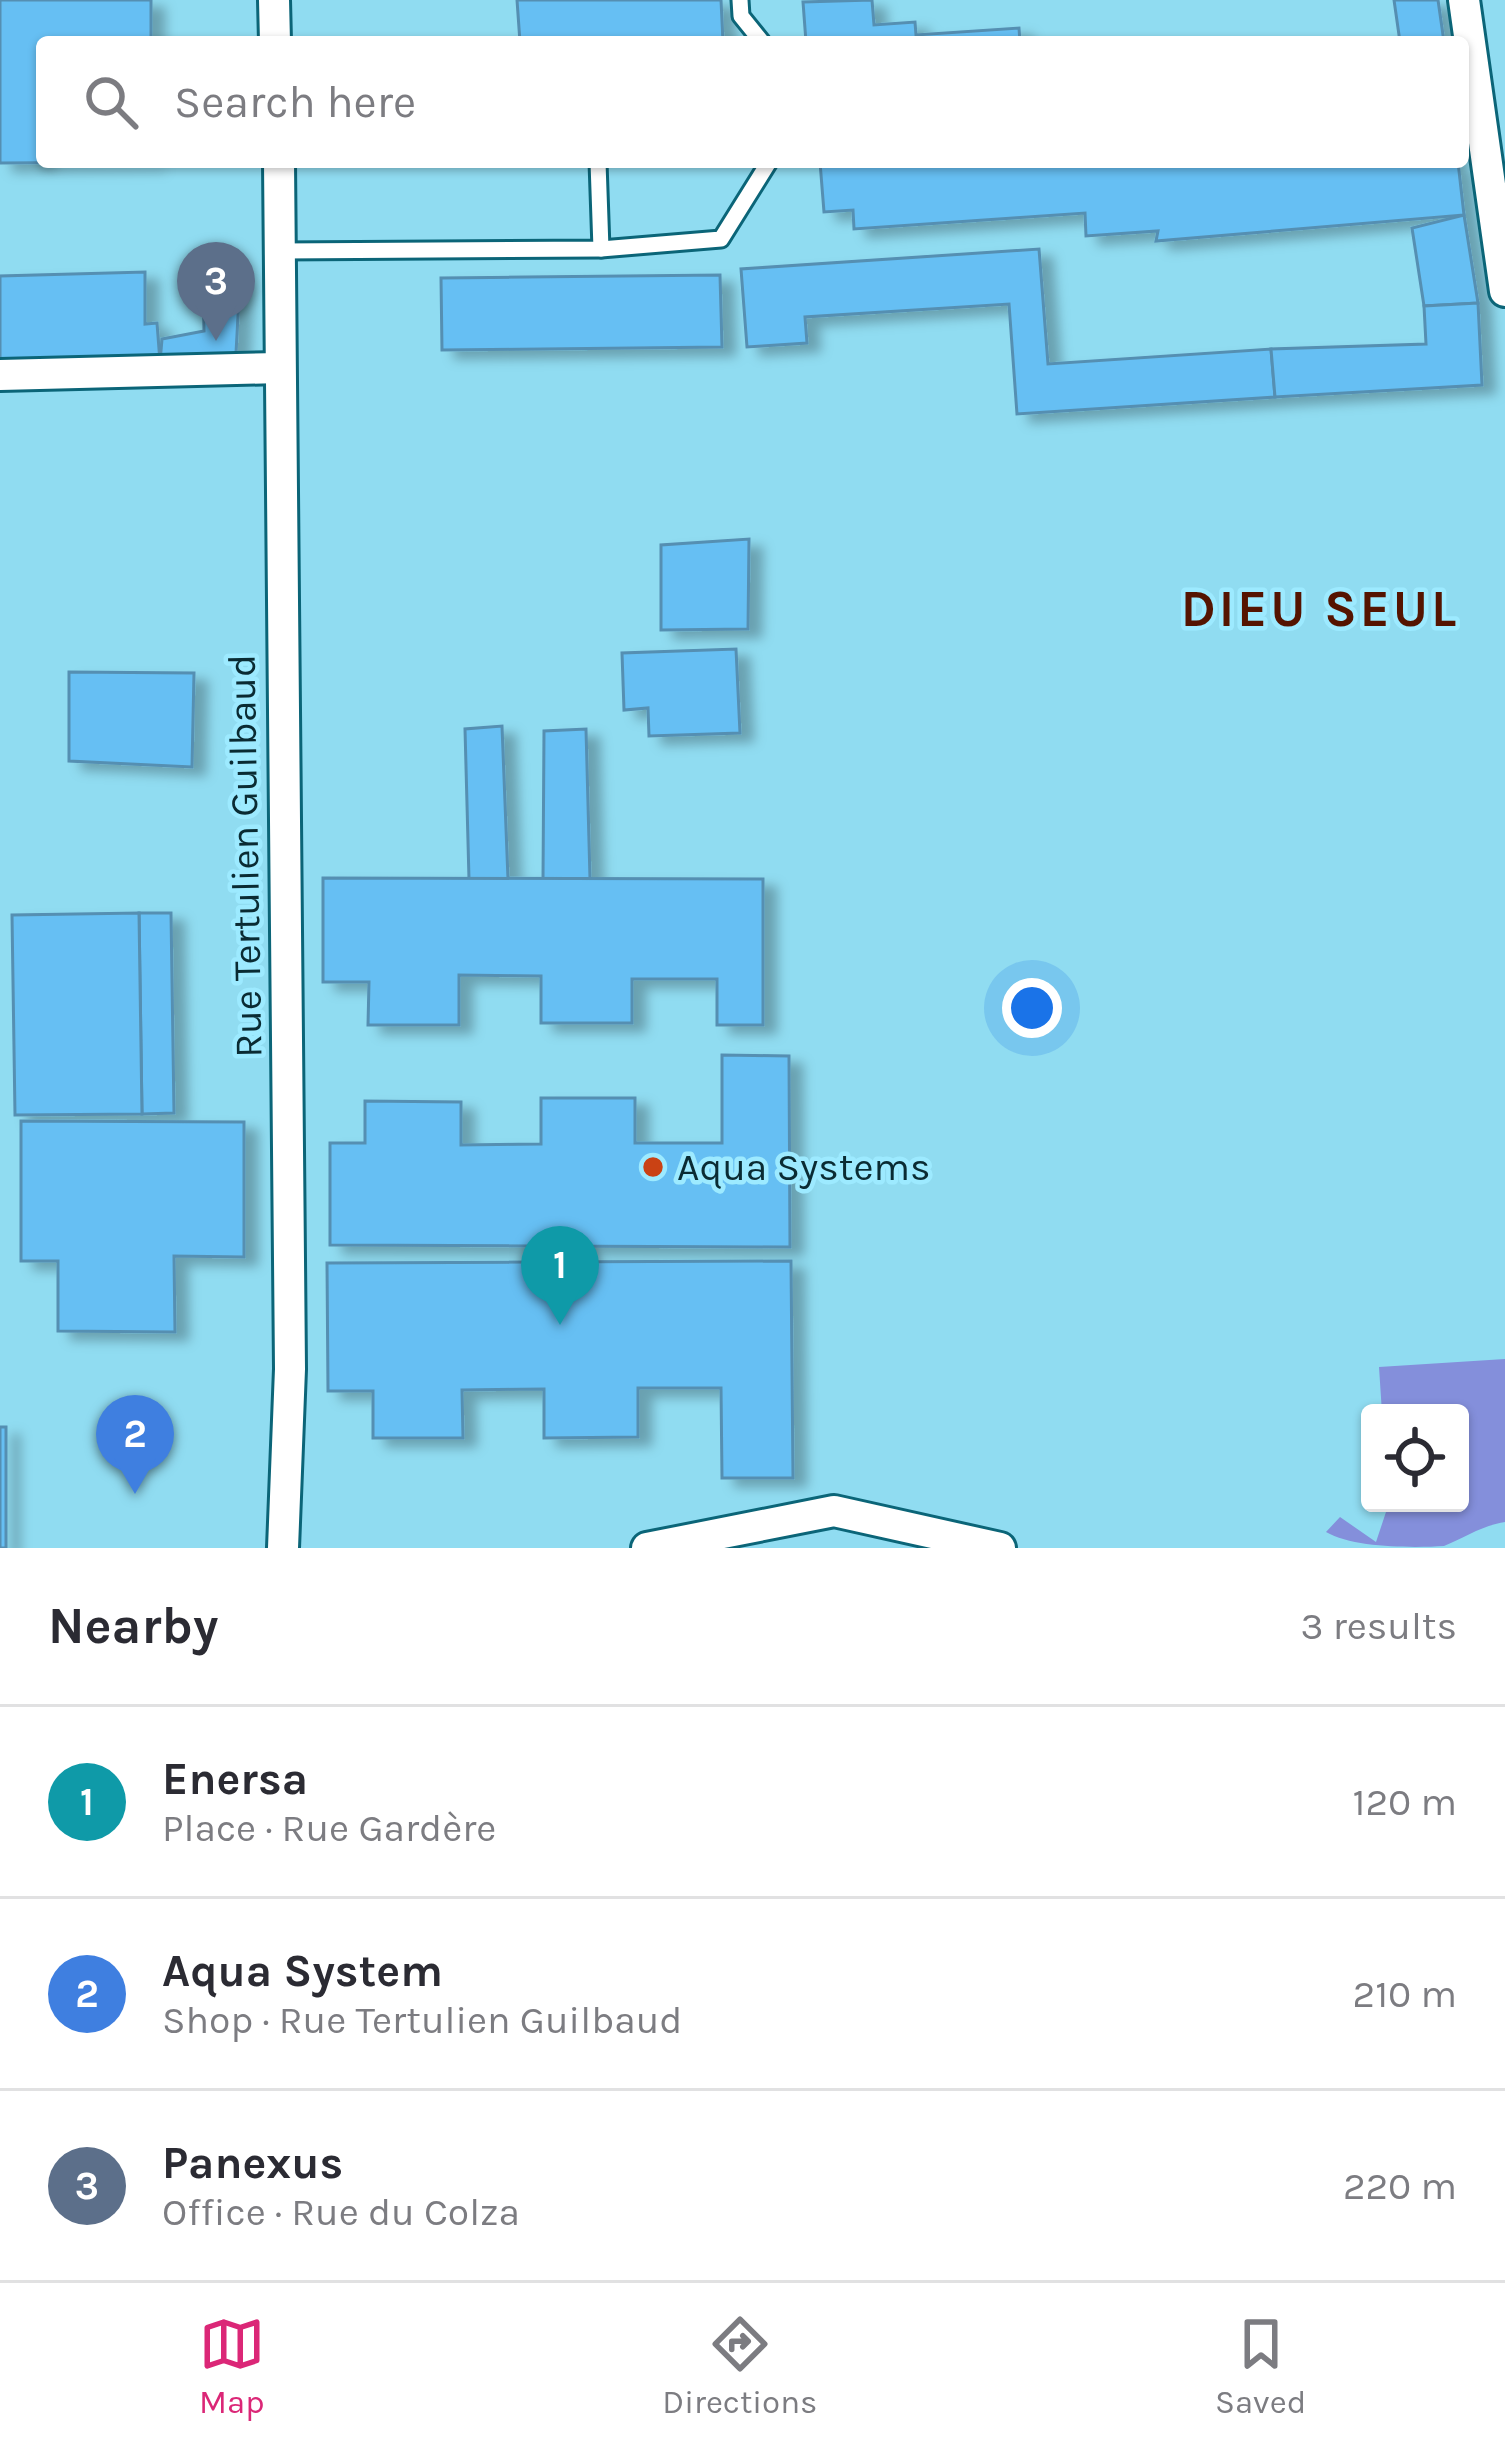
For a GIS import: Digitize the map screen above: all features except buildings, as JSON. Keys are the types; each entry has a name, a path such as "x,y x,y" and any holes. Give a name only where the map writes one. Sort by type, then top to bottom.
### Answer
{"street":[{"path":"274,0 275,36"},
{"path":"1464,0 1497,155 1505,290"},
{"name":"Rue Tertulien Guilbaud","path":"279,168 290,1369 283,1548"},
{"path":"0,375 279,368"},
{"path":"647,1548 834,1511 1000,1548"}],"lane":[{"path":"740,0 741,16 757,36"},
{"path":"598,168 602,248"},
{"path":"281,250 602,248 721,239 766,168"}],"water":[{"path":"1505,1359 1505,1522 1444,1546 1367,1544 1326,1532 1340,1517 1376,1542 1386,1512 1469,1512 1469,1404 1381,1404 1379,1367"}],"place":[{"name":"Panexus","path":"216,341"},
{"name":"Aqua Systems","path":"653,1167"},
{"name":"Enersa","path":"560,1325"},
{"name":"Aqua System","path":"135,1494"}],"district":[{"name":"DIEU SEUL","path":"1320,609"}]}
